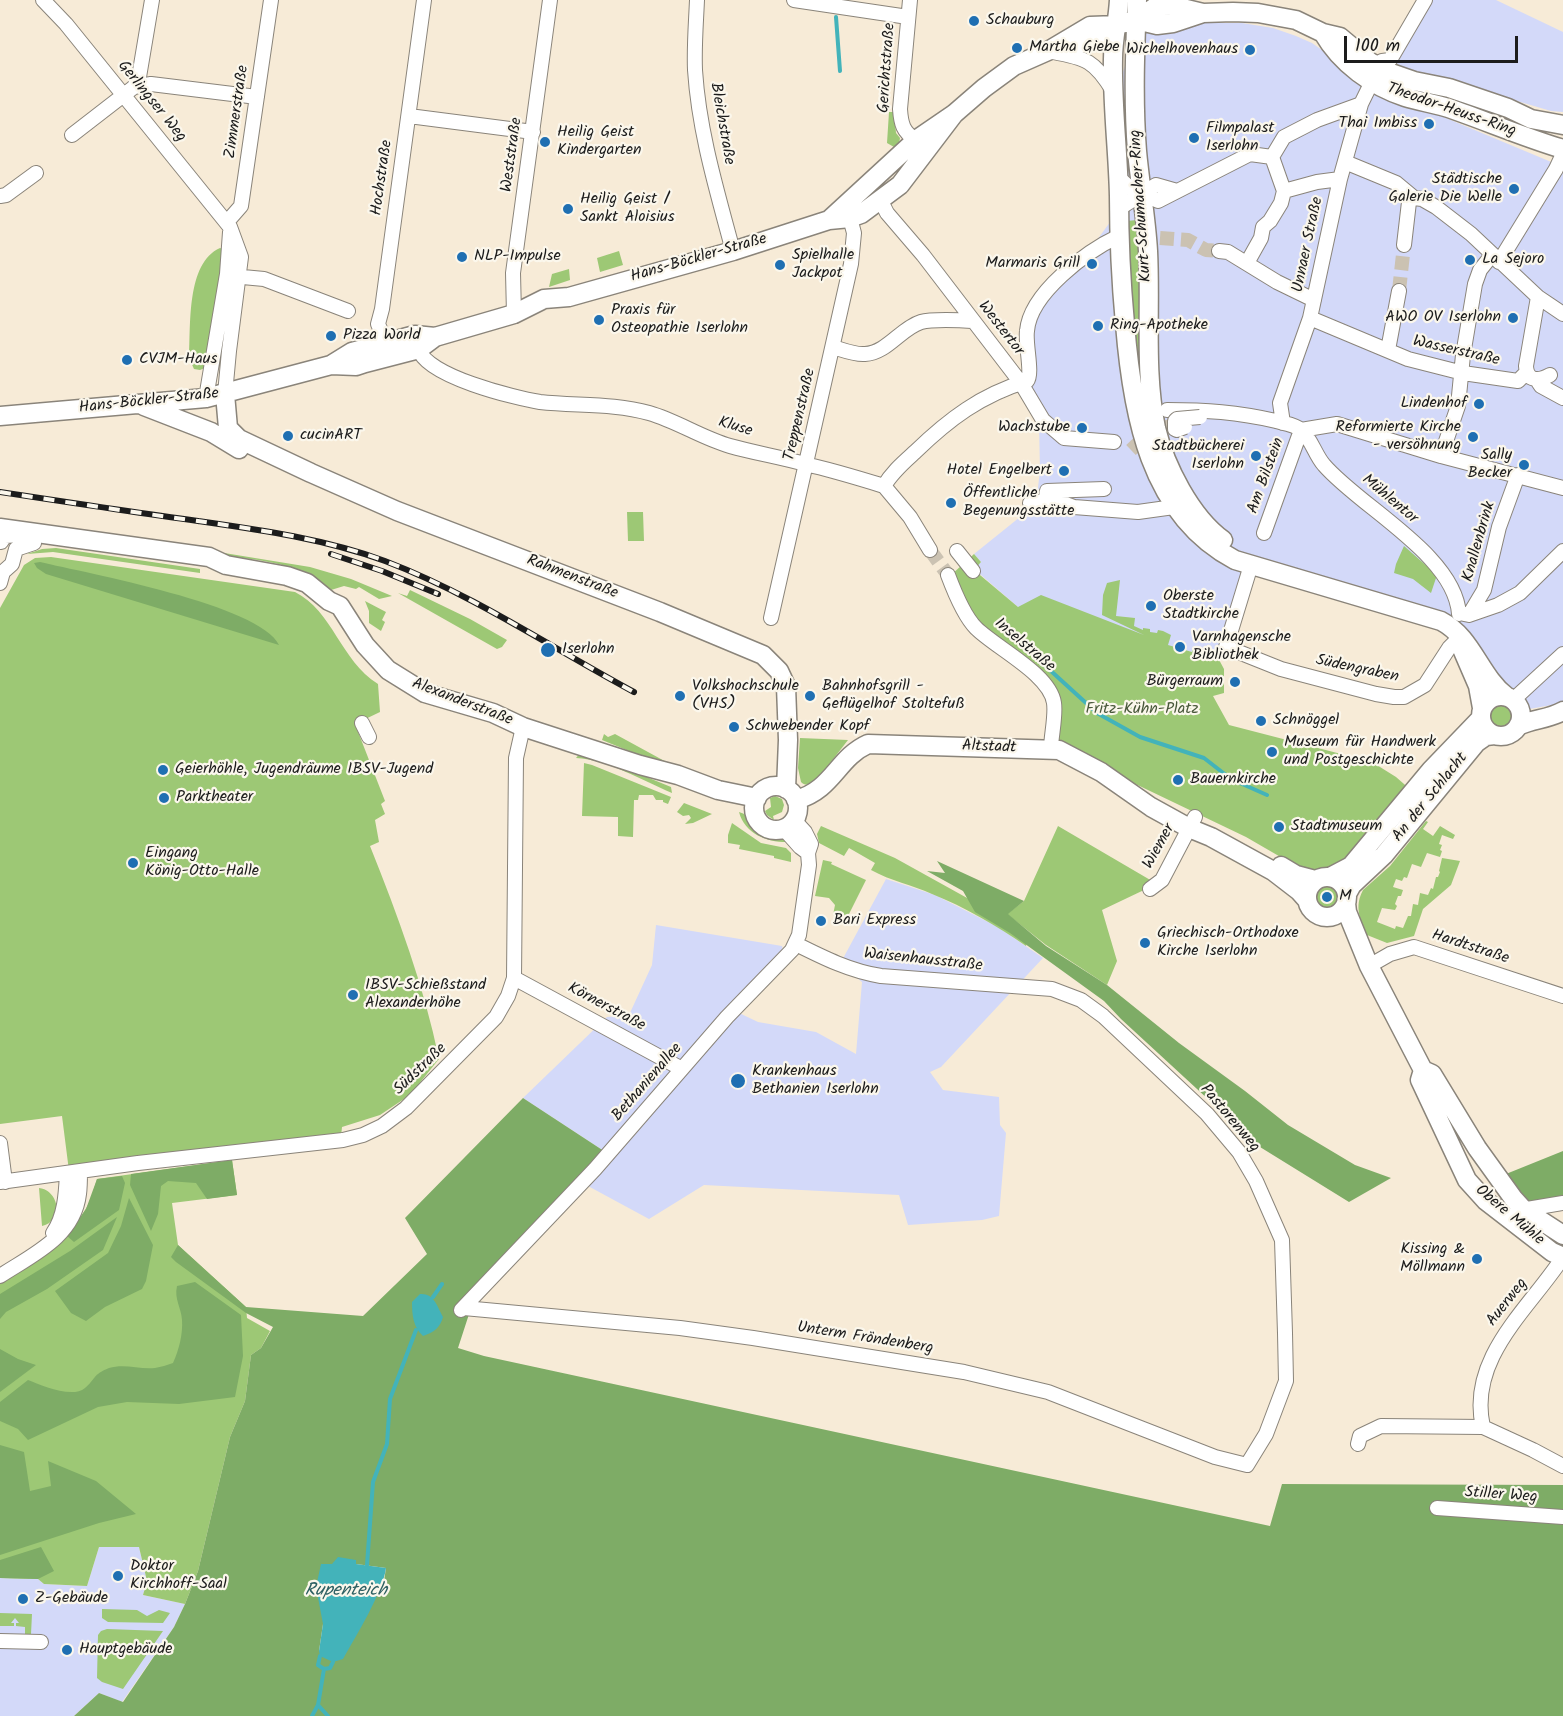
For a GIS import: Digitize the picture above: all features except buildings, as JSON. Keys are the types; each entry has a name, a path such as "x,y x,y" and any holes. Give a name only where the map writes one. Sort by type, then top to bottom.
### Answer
{"main road":[{"name":"Kurt-Schumacher-Ring","path":"1119,0 1113,57 1119,236 1128,366 1132,392 1149,456 1174,507 1197,533 1236,560 1459,626"},
{"name":"Kurt-Schumacher-Ring","path":"1137,0 1135,54 1137,151 1148,253 1151,392 1157,430 1164,452 1187,501 1207,526 1251,565"},
{"path":"1182,0 1203,13"},
{"name":"Theodor-Heuss-Ring","path":"1117,25 1136,20 1155,7 1170,5 1203,13 1233,12 1281,16 1296,20 1323,33 1332,48 1375,74 1449,88 1531,119 1563,125"},
{"name":"Theodor-Heuss-Ring","path":"1136,20 1157,25 1173,23 1203,13"},
{"name":"Hans-Böckler-Straße","path":"829,220 916,140 954,114 1014,66 1048,51 1090,26 1117,25"},
{"name":"Hans-Böckler-Straße","path":"1048,51 1094,41 1117,25"},
{"name":"Theodor-Heuss-Ring","path":"1375,74 1381,88 1455,110 1563,149"},
{"name":"Hans-Böckler-Straße","path":"0,416 140,405 225,394 384,351 419,349 435,337 514,314 544,299 569,297 733,251 829,220 850,219 861,214 900,185 954,114"},
{"name":"Hans-Böckler-Straße","path":"384,351 415,335 435,337"},
{"name":"Rahmenstraße","path":"225,394 228,428 239,439 398,511 754,651 776,666 782,676 788,696 787,722 779,749 789,806"},
{"path":"206,398 210,419 219,437"},
{"name":"Rahmenstraße","path":"140,405 204,429 265,461 311,473"},
{"name":"Alexanderstraße","path":"8,539 191,554 209,557 226,565 287,576 307,583 329,600 332,615 357,653 378,676 422,701 490,722 524,727 678,775 755,804"},
{"name":"Alexanderstraße","path":"8,539 208,568 226,565"},
{"path":"1459,626 1497,690 1526,708 1563,709"},
{"path":"1459,626 1478,686 1484,727 1495,735 1509,734 1526,722 1552,717 1563,709"},
{"path":"1482,713 1493,697 1512,700 1521,714 1518,726"},
{"name":"An der Schlacht","path":"1323,879 1351,866 1482,713"},
{"name":"An der Schlacht","path":"1347,899 1352,885 1384,855 1476,743 1486,736 1495,735"},
{"name":"Altstadt","path":"755,804 763,790 789,806 814,806 827,796 851,758 861,747 872,744 1059,750 1192,823 1248,844 1296,875 1323,879"},
{"path":"755,804 756,818 763,826 773,830 789,806"},
{"name":"Altstadt","path":"1192,823 1211,837 1273,871 1307,900"},
{"path":"1323,879 1342,883 1347,899 1340,912 1328,917 1314,912 1307,900 1309,888 1323,879"},
{"name":"Obere Mühle","path":"1347,899 1347,912 1369,966 1423,1070 1432,1074 1517,1214 1552,1252 1563,1257"},
{"name":"Obere Mühle","path":"1328,917 1335,921 1352,949 1369,966"},
{"name":"Obere Mühle","path":"1423,1070 1420,1080 1467,1180 1486,1202 1563,1235"}],"street":[{"name":"Gerlingser Weg","path":"43,0 129,91 229,225"},
{"path":"72,135 129,91 139,77 152,0"},
{"name":"Zimmerstraße","path":"229,225 241,206 271,0"},
{"name":"Hochstraße","path":"384,351 378,324 382,309 424,0"},
{"name":"Weststraße","path":"514,314 513,273 550,0"},
{"name":"Bleichstraße","path":"697,0 695,67 699,104 711,171 733,251"},
{"path":"794,0 908,17"},
{"name":"Gerichtstraße","path":"910,0 900,109 901,123 906,134 916,140"},
{"name":"Unnaer Straße","path":"1283,423 1280,403 1310,318 1340,179 1361,104 1382,61 1390,60 1425,0"},
{"path":"1048,51 1072,55 1094,64 1114,92"},
{"path":"129,91 151,84 257,97"},
{"path":"1272,157 1284,137 1317,120 1361,104"},
{"path":"409,116 533,132"},
{"path":"884,197 915,152 916,140"},
{"path":"1119,212 1123,206 1156,185 1177,191 1250,154 1272,157"},
{"path":"1441,456 1458,406 1463,355 1475,284 1480,270 1496,258 1556,170 1563,154"},
{"path":"1247,263 1261,238 1263,227 1270,221 1281,203 1284,191 1272,157"},
{"path":"1345,162 1396,183 1414,198 1422,199 1436,207 1471,234 1538,297 1563,314"},
{"path":"0,196 6,195 36,173"},
{"path":"1118,177 1130,188 1143,195"},
{"path":"1284,191 1340,179"},
{"name":"Westertor","path":"884,197 886,213 922,255 1021,383 1043,420 1064,438 1114,442"},
{"path":"1404,245 1409,202 1414,198"},
{"name":"Treppenstraße","path":"771,618 851,264 854,233 850,219"},
{"path":"225,394 233,276 229,225"},
{"path":"930,550 910,517 884,486 890,476 960,412 1027,381 1030,377 1026,344 1027,329 1030,316 1039,299 1068,271 1103,244 1119,236"},
{"path":"1219,251 1228,252 1277,282 1314,300"},
{"path":"233,276 264,279 348,311"},
{"path":"206,398 233,276"},
{"path":"1388,350 1399,291"},
{"path":"1538,297 1526,366 1541,386 1563,398"},
{"name":"Wasserstraße","path":"1310,318 1408,359 1462,374 1518,381 1532,377"},
{"path":"833,347 869,354 923,321 972,321"},
{"name":"Kluse","path":"419,349 420,354 431,366 486,388 538,401 636,410 652,414 727,445 884,486"},
{"path":"1532,377 1550,375"},
{"path":"1132,392 1151,392"},
{"path":"1167,410 1223,411 1283,423 1301,430 1337,424 1441,456 1563,488"},
{"path":"1198,417 1223,411"},
{"name":"Am Bilstein","path":"1264,533 1301,430"},
{"name":"Mühlentor","path":"1301,430 1323,464 1433,561 1452,588 1457,600 1459,626"},
{"name":"Knallenbrink","path":"1459,626 1484,590 1499,527 1518,475"},
{"path":"1045,500 1047,491 1104,489"},
{"path":"1030,503 1055,500 1074,507 1138,512 1174,507"},
{"path":"1,573 12,564 8,539"},
{"path":"957,551 973,571"},
{"path":"1459,626 1520,593 1563,552"},
{"name":"Südengraben","path":"1251,565 1226,647 1281,669 1377,694 1404,697 1425,685 1454,643 1459,626"},
{"name":"Inselstraße","path":"948,575 956,595 975,627 1026,666 1049,688 1054,703 1051,749"},
{"path":"1512,700 1563,654"},
{"path":"362,723 369,737"},
{"name":"Südstraße","path":"3,1182 344,1140 363,1135 382,1126 406,1108 493,1021 508,996 514,978 516,758 524,727"},
{"name":"Bethanienallee","path":"462,1309 595,1169 740,1003 785,960 796,944 808,872 808,853 789,806"},
{"name":"Wiemer","path":"1150,889 1162,880 1192,823"},
{"name":"Waisenhausstraße","path":"796,944 838,965 868,974 1052,989"},
{"name":"Hardtstraße","path":"1369,966 1390,954 1414,947 1563,996"},
{"name":"Körnerstraße","path":"514,978 682,1069"},
{"name":"Pastorenweg","path":"1052,989 1081,1000 1103,1016 1207,1114 1239,1152 1256,1181 1282,1240 1286,1381 1266,1434 1247,1465"},
{"path":"0,1143 3,1182"},
{"path":"0,1276 62,1235 76,1208 80,1194 73,1172"},
{"path":"1517,1214 1563,1203"},
{"name":"Auerweg","path":"1483,1426 1479,1401 1499,1340 1547,1281 1563,1257"},
{"name":"Unterm Fröndenberg","path":"462,1309 680,1328 963,1372 1048,1392 1215,1457 1247,1465"},
{"path":"1358,1444 1360,1436 1381,1426 1483,1426 1563,1466"},
{"name":"Stiller Weg","path":"1437,1508 1563,1517"},
{"path":"0,1641 40,1642"}],"shaded area":[{"path":"1422,0 1496,0 1563,32 1563,112 1551,111 1401,67 1387,55"},
{"path":"1187,23 1242,23 1273,28 1296,36 1312,43 1379,90 1556,164 1563,164 1563,703 1507,713 1492,684 1452,625 1260,566 1217,656 1194,649 1192,652 1018,607 974,569 981,562 974,554 1020,517 1035,512 1040,471 1039,422 1021,383 1034,307 1094,244 1127,199 1120,80 1139,28"},
{"name":"Krankenhaus Bethanien Iserlohn","path":"886,879 935,895 998,927 1043,958 941,1067 930,1072 943,1090 999,1097 1000,1125 1006,1133 999,1216 982,1220 908,1225 899,1195 704,1185 649,1219 588,1186 613,1157 523,1098 607,1017 629,1015 652,965 656,925 782,946 785,960 737,1012 758,1022 816,1032 856,1054 862,982 840,964"},
{"path":"99,1547 139,1547 147,1581 143,1595 185,1604 174,1627 122,1702 99,1693 74,1716 0,1716 0,1578 38,1579 44,1584 87,1586"}],"green space":[{"path":"889,112 894,112 896,133 900,138 899,144 894,147 887,143"},
{"path":"1137,220 1146,380 1143,380 1139,373 1129,288 1127,221"},
{"path":"220,248 223,249 223,264 205,368 194,369 189,358 192,297 201,267 209,256"},
{"path":"619,251 623,265 600,272 597,258"},
{"path":"569,269 570,280 549,287 552,274"},
{"path":"627,512 643,512 644,541 628,541"},
{"path":"1404,546 1437,575 1431,593 1413,579 1394,573"},
{"path":"56,548 200,569 200,573 53,552 27,554 42,549"},
{"path":"212,551 310,567 351,579 392,596 379,599 359,587 356,589 344,586 331,590 318,580 289,567 258,560 210,554"},
{"name":"Fritz-Kühn-Platz","path":"974,554 981,562 974,570 1018,607 1041,595 1144,635 1102,615 1103,595 1107,583 1120,580 1116,616 1135,618 1134,626 1143,630 1143,628 1150,629 1150,632 1157,633 1158,630 1171,635 1168,645 1217,656 1224,669 1224,693 1213,696 1229,725 1372,762 1396,777 1412,791 1351,863 1322,875 1303,870 1246,837 1054,745 1056,703 977,627 950,576"},
{"path":"51,557 295,592 319,611 354,662 378,684 380,712 355,724 385,801 381,804 385,814 375,820 379,842 370,846 409,951 426,1005 439,1059 410,1095 380,1115 342,1127 341,1137 69,1171 62,1116 0,1124 0,608 24,565 35,558"},
{"path":"40,562 208,604 241,617 265,630 279,645 46,574 34,563"},
{"path":"410,590 507,640 502,647 497,649 398,593 407,596"},
{"path":"365,601 386,612 382,620 385,622 381,631 369,623 369,611"},
{"path":"1501,704 1509,708 1513,716 1509,724 1501,728 1493,724 1489,716 1493,708"},
{"path":"604,734 608,737 615,734 681,770 678,771 602,740"},
{"path":"800,738 848,740 817,780 807,785 801,782 798,768"},
{"path":"580,753 671,787 672,793 601,762 576,758"},
{"path":"584,763 671,797 668,804 663,800 656,800 653,795 639,795 638,800 634,800 633,837 618,836 618,817 582,816"},
{"path":"775,796 782,799 784,805 782,812 773,816 774,820 765,811 771,807 770,798"},
{"path":"684,803 712,814 693,823 685,824 691,818 689,815 683,816 677,812"},
{"path":"739,812 763,830 784,837 790,842 766,839 752,832 742,820"},
{"path":"1426,821 1428,822 1423,829 1433,836 1440,826 1455,835 1453,839 1442,835 1439,844 1442,845 1440,857 1427,853 1421,867 1412,864 1407,878 1404,877 1402,881 1396,879 1393,887 1403,890 1395,904 1397,906 1395,910 1382,908 1377,922 1395,929 1396,926 1403,928 1408,916 1411,916 1413,904 1418,905 1420,893 1428,895 1431,888 1433,889 1440,872 1442,858 1460,861 1451,885 1423,909 1414,936 1387,943 1367,935 1358,907 1363,890 1390,866"},
{"path":"732,823 761,843 786,848 791,853 791,862 739,849 740,845 728,843"},
{"path":"821,826 895,858 1005,919 1028,939 1026,946 957,905 871,870 875,863 849,848 844,856 819,843 817,834"},
{"path":"1058,826 1152,881 1144,890 1102,910 1117,961 1107,985 1046,945 1007,914 1024,901"},
{"path":"823,860 832,862 831,864 866,880 847,918 833,915 835,905 829,898 815,896"},
{"path":"937,861 1024,901 1008,914 1046,946 1107,985 1179,1043 1288,1125 1355,1165 1391,1178 1349,1202 1260,1147 1104,1001 1010,933 975,912 963,891 927,871 945,873"},
{"path":"1327,885 1335,889 1339,897 1335,905 1327,909 1319,905 1315,897 1319,889"},
{"path":"523,1098 613,1157 471,1308 458,1348 484,1356 1270,1526 1282,1484 1563,1485 1563,1716 74,1716 99,1693 123,1702 174,1627 198,1571 230,1437 245,1401 251,1355 261,1348 273,1327 246,1313 176,1262 171,1257 178,1245 246,1307 363,1316 427,1254 405,1218","holes":["356,1564 386,1568 384,1581 342,1659 319,1651 323,1624"]},
{"path":"1563,1151 1563,1200 1527,1207 1501,1176"},
{"path":"232,1160 237,1195 172,1203 178,1245 246,1307 247,1318 270,1331 261,1348 251,1355 245,1401 230,1437 198,1571 185,1604 143,1595 147,1581 139,1547 99,1547 87,1586 44,1584 38,1579 0,1578 0,1283 47,1252 68,1233 87,1206 97,1179"},
{"path":"232,1160 237,1195 207,1199 196,1183 168,1181 161,1186 158,1214 151,1231 130,1185 131,1174"},
{"path":"122,1176 125,1183 119,1210 74,1242 67,1236 86,1209 97,1179"},
{"path":"39,1188 53,1196 56,1206 55,1216 49,1223 42,1226"},
{"path":"129,1198 153,1245 146,1281 142,1289 105,1307 86,1321 71,1313 55,1291 108,1253 121,1226"},
{"path":"117,1217 103,1250 47,1289 6,1312 0,1319 0,1294 70,1251"},
{"path":"195,1282 241,1315 243,1356 235,1397 179,1404 127,1402 98,1407 28,1440 18,1429 0,1421 0,1402 28,1380 48,1388 72,1392 85,1388 97,1375 109,1368 121,1366 155,1368 173,1363 180,1342 182,1325 176,1295 177,1286"},
{"path":"0,1349 18,1359 36,1365 0,1392"},
{"path":"0,1445 24,1452 30,1491 51,1486 48,1461 96,1481 136,1514 99,1523 0,1555"},
{"path":"41,1547 54,1571 38,1579 0,1578 0,1560"},
{"path":"102,1609 137,1610 147,1616 159,1610 170,1613 163,1623 108,1622 102,1618"},
{"path":"0,1613 32,1614 31,1634 25,1636 25,1627 16,1626 16,1623 19,1623 15,1618 11,1623 14,1623 14,1626 0,1626"},
{"path":"107,1629 163,1631 123,1689 97,1678 98,1635"}],"water":[{"path":"420,1294 432,1298 443,1317 436,1329 423,1336 415,1325 412,1312 412,1302"},
{"name":"Rupenteich","path":"338,1557 356,1560 356,1564 386,1568 375,1601 355,1638 343,1659 333,1662 320,1656 323,1624 316,1587 321,1564 332,1564"}],"waterway":[{"path":"836,17 840,71"},
{"path":"1040,661 1097,713 1140,737 1204,758 1231,779 1267,795"},
{"path":"433,1297 442,1284"},
{"path":"367,1565 373,1482 387,1444 390,1399 416,1330"},
{"path":"320,1656 318,1665 324,1669"},
{"path":"312,1716 318,1705 324,1669 330,1668 333,1662"},
{"path":"318,1705 328,1716"}],"tunnel":[{"path":"1160,238 1188,240 1206,250 1219,251"},
{"path":"1399,291 1404,245"},
{"path":"1131,450 1146,436 1184,420"},
{"path":"930,550 948,575"}],"railway":[{"path":"0,492 269,532 362,553 449,589 634,692"},
{"path":"331,554 382,571 438,594"}],"place":[{"name":"Schauburg","path":"974,21"},
{"name":"Martha Giebe","path":"1017,48"},
{"name":"Wichelhovenhaus","path":"1250,50"},
{"name":"Thai Imbiss","path":"1429,124"},
{"name":"Filmpalast Iserlohn","path":"1194,138"},
{"name":"Heilig Geist Kindergarten","path":"545,142"},
{"name":"Städtische Galerie Die Welle","path":"1514,189"},
{"name":"Heilig Geist / Sankt Aloisius","path":"568,209"},
{"name":"NLP-Impulse","path":"462,257"},
{"name":"La Sejoro","path":"1470,260"},
{"name":"Marmaris Grill","path":"1092,264"},
{"name":"Spielhalle Jackpot","path":"780,265"},
{"name":"AWO OV Iserlohn","path":"1513,318"},
{"name":"Praxis für Osteopathie Iserlohn","path":"599,320"},
{"name":"Ring-Apotheke","path":"1098,326"},
{"name":"Pizza World","path":"331,336"},
{"name":"CVJM-Haus","path":"127,360"},
{"name":"Lindenhof","path":"1479,404"},
{"name":"Wachstube","path":"1082,428"},
{"name":"cucinART","path":"288,436"},
{"name":"Reformierte Kirche - versöhnung","path":"1473,437"},
{"name":"Stadtbücherei Iserlohn","path":"1256,456"},
{"name":"Sally Becker","path":"1524,465"},
{"name":"Hotel Engelbert","path":"1064,471"},
{"name":"Öffentliche Begenungsstätte","path":"951,503"},
{"name":"Oberste Stadtkirche","path":"1151,606"},
{"name":"Varnhagensche Bibliothek","path":"1180,647"},
{"name":"Iserlohn","path":"548,650"},
{"name":"Bürgerraum","path":"1235,682"},
{"name":"Volkshochschule (VHS)","path":"680,696"},
{"name":"Bahnhofsgrill - Geflügelhof Stoltefuß","path":"810,696"},
{"name":"Schnöggel","path":"1261,721"},
{"name":"Schwebender Kopf","path":"734,727"},
{"name":"Museum für Handwerk und Postgeschichte","path":"1272,752"},
{"name":"Geierhöhle, Jugendräume IBSV-Jugend","path":"163,770"},
{"name":"Bauernkirche","path":"1178,780"},
{"name":"Parktheater","path":"164,798"},
{"name":"Stadtmuseum","path":"1279,827"},
{"name":"Eingang König-Otto-Halle","path":"133,863"},
{"name":"M","path":"1327,897"},
{"name":"Bari Express","path":"821,921"},
{"name":"Griechisch-Orthodoxe Kirche Iserlohn","path":"1145,943"},
{"name":"IBSV-Schießstand Alexanderhöhe","path":"353,995"},
{"name":"Krankenhaus Bethanien Iserlohn","path":"738,1081"},
{"name":"Kissing & Möllmann","path":"1477,1259"},
{"name":"Doktor Kirchhoff-Saal","path":"118,1576"},
{"name":"Z-Gebäude","path":"23,1599"},
{"name":"Hauptgebäude","path":"67,1650"}]}
